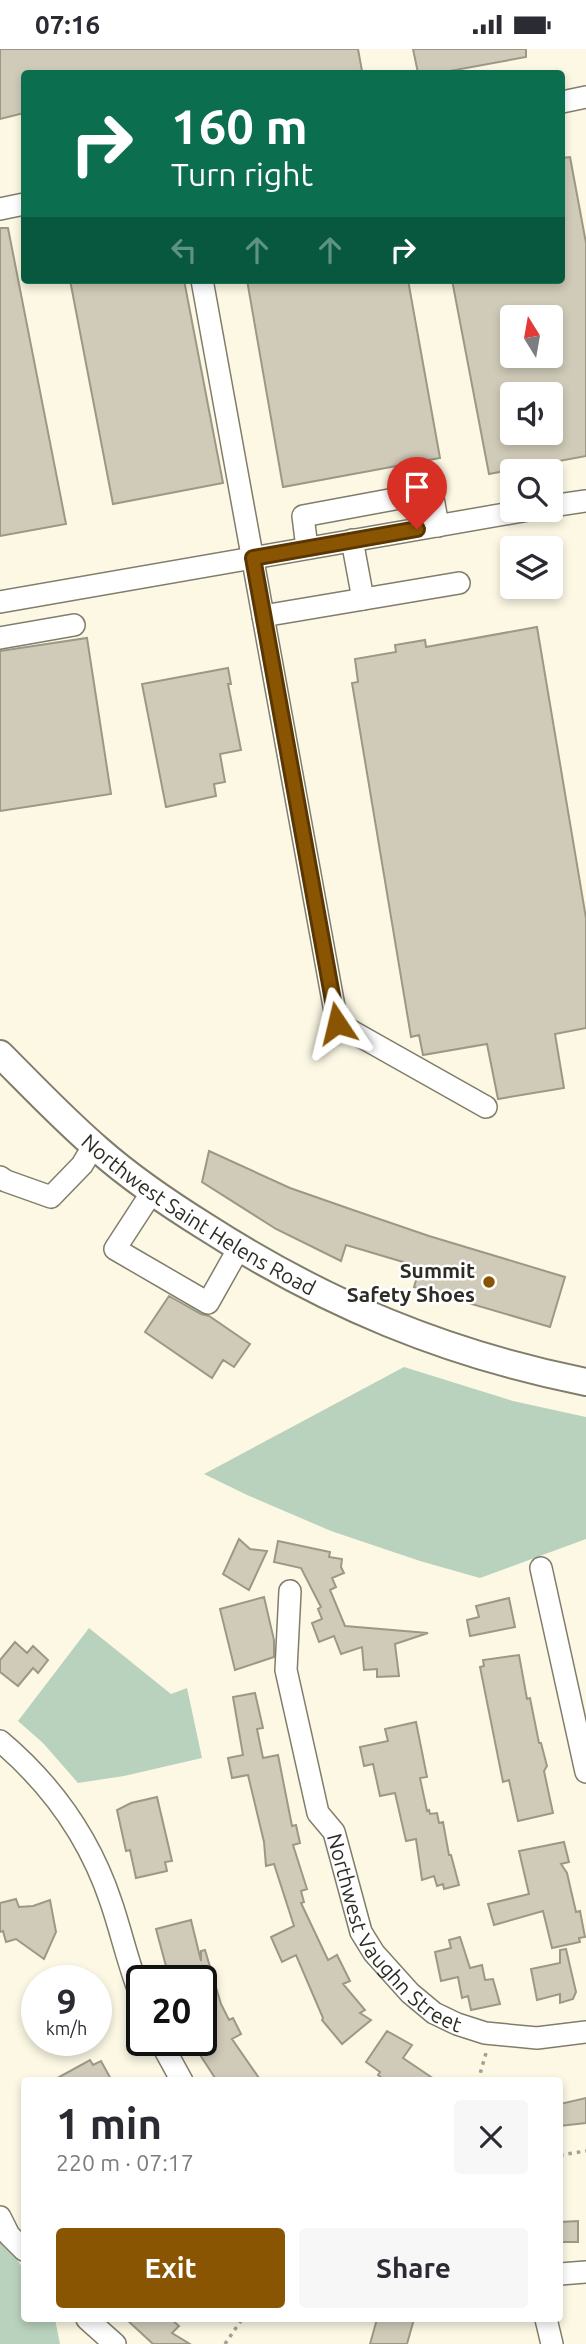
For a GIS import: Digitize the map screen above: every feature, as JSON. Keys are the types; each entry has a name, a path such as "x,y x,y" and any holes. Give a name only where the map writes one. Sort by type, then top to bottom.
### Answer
{"main road":[{"name":"Northwest Saint Helens Road","path":"0,1053 94,1145 152,1192 239,1248 338,1302 407,1332 517,1365 586,1382"}],"street":[{"path":"565,101 586,97"},
{"path":"203,284 337,1023 486,1107"},
{"path":"307,548 303,516 432,492 438,526"},
{"path":"563,504 586,501"},
{"path":"0,602 500,515"},
{"path":"352,540 363,599"},
{"path":"263,616 459,583"},
{"path":"0,638 74,625"},
{"path":"0,1177 51,1196 82,1165 94,1145"},
{"path":"152,1192 115,1249 208,1303 239,1248"},
{"path":"541,1568 586,1772"},
{"name":"Northwest Vaughn Street","path":"290,1591 286,1670 318,1813 337,1839 361,1932 391,1974 434,2013 457,2024 492,2034 537,2038 586,2032"},
{"path":"0,1741 55,1797 90,1851 110,1900 131,1965"},
{"path":"168,2056 180,2077"},
{"path":"0,2217 9,2235 21,2247"},
{"path":"563,2274 586,2272"},
{"path":"89,2322 115,2344"},
{"path":"547,2322 552,2344"}],"path":[{"path":"479,2077 492,2034"},
{"path":"563,2155 586,2151"},
{"path":"225,2344 240,2322"}],"green space":[{"path":"404,1367 513,1401 586,1417 586,1539 480,1578 331,1531 204,1474"},
{"path":"89,1628 171,1694 187,1688 202,1758 124,1776 78,1783 43,1743 18,1721"},
{"path":"0,2234 21,2266 21,2322 56,2322 60,2344 0,2344"}],"building":[{"path":"0,49 358,49 362,70 21,70 21,114 0,119"},
{"path":"413,49 526,49 526,57 455,70 417,70"},
{"path":"570,157 586,243 586,456 563,460 500,459 500,472 489,474 453,284 565,284 565,158"},
{"path":"0,228 8,228 66,524 0,536"},
{"path":"71,284 185,284 223,483 113,504"},
{"path":"248,284 409,284 440,458 283,487"},
{"path":"537,627 586,918 586,1028 555,1034 564,1088 498,1099 487,1044 423,1055 419,1035 411,1037 352,683 358,682 355,659 396,652 395,645 425,640 426,647"},
{"path":"87,638 111,794 0,811 0,651"},
{"path":"228,668 231,684 228,684 241,750 220,754 225,782 214,784 216,796 166,807 142,684"},
{"path":"209,1151 290,1188 429,1236 565,1277 550,1327 414,1287 420,1267 346,1245 341,1261 276,1229 202,1182"},
{"path":"169,1296 209,1316 250,1344 234,1367 223,1360 212,1378 145,1332"},
{"path":"239,1539 250,1549 267,1551 249,1590 223,1574"},
{"path":"278,1541 330,1552 329,1557 342,1559 341,1567 344,1573 332,1578 336,1587 330,1590 345,1626 428,1633 395,1644 399,1676 377,1677 377,1669 364,1670 362,1647 341,1654 334,1636 319,1642 312,1623 322,1619 318,1609 321,1607 301,1568 274,1562"},
{"path":"264,1597 274,1640 274,1657 235,1670 220,1609"},
{"path":"509,1598 515,1627 470,1636 467,1620 479,1617 476,1606"},
{"path":"15,1642 27,1653 33,1646 48,1660 38,1673 33,1668 18,1686 0,1672 0,1660"},
{"path":"519,1655 527,1699 530,1698 539,1743 547,1766 544,1771 553,1813 518,1821 509,1780 503,1782 480,1667 484,1666 483,1660"},
{"path":"255,1693 263,1728 257,1729 263,1758 278,1755 292,1826 296,1825 300,1843 293,1845 307,1889 301,1891 304,1902 301,1903 328,1960 337,1955 350,1981 343,1984 365,2010 360,2013 371,2020 342,2044 322,2020 296,1955 282,1962 271,1937 294,1926 274,1864 266,1866 264,1842 248,1775 232,1778 228,1758 243,1755 233,1697"},
{"path":"416,1722 427,1777 420,1778 427,1811 429,1810 430,1814 437,1813 439,1823 443,1822 449,1855 459,1885 444,1889 443,1884 437,1886 434,1876 422,1880 416,1839 406,1841 395,1793 380,1796 373,1764 364,1766 360,1747 388,1741 385,1729"},
{"path":"157,1797 172,1861 165,1862 167,1871 136,1878 130,1850 126,1851 117,1810 131,1803"},
{"path":"564,1842 569,1862 561,1864 567,1873 576,1912 580,1911 585,1937 579,1938 580,1942 552,1948 543,1911 494,1925 488,1904 529,1894 519,1851"},
{"path":"16,1899 19,1907 33,1906 50,1900 56,1932 44,1959 16,1939 6,1942 3,1931 0,1932 0,1903"},
{"path":"191,1920 201,1961 201,1951 205,1950 209,1965 166,1965 156,1929"},
{"path":"460,1937 470,1968 482,1965 485,1980 493,1979 500,2004 471,2010 468,1996 462,1998 458,1977 441,1981 435,1952 451,1948 449,1940"},
{"path":"566,1949 576,1992 573,1999 560,2003 560,1994 537,2000 531,1969 560,1963 560,1950"},
{"path":"217,1990 229,2020 233,2018 241,2034 232,2039 258,2077 214,2077 201,2056 217,2056"},
{"path":"387,2031 412,2045 403,2058 431,2077 381,2077 378,2075 380,2072 366,2062"},
{"path":"90,2060 93,2065 101,2061 110,2077 59,2077"},
{"path":"586,2098 586,2123 563,2126 563,2103"},
{"path":"578,2221 578,2242 563,2242 563,2222"},
{"path":"129,2322 174,2322 179,2326 172,2333 190,2344 153,2344"},
{"path":"376,2322 413,2322 407,2344 370,2344"}],"place":[{"name":"Summit Safety Shoes","path":"489,1282"}],"route":[{"path":"337,1023 253,558 417,529"}]}
